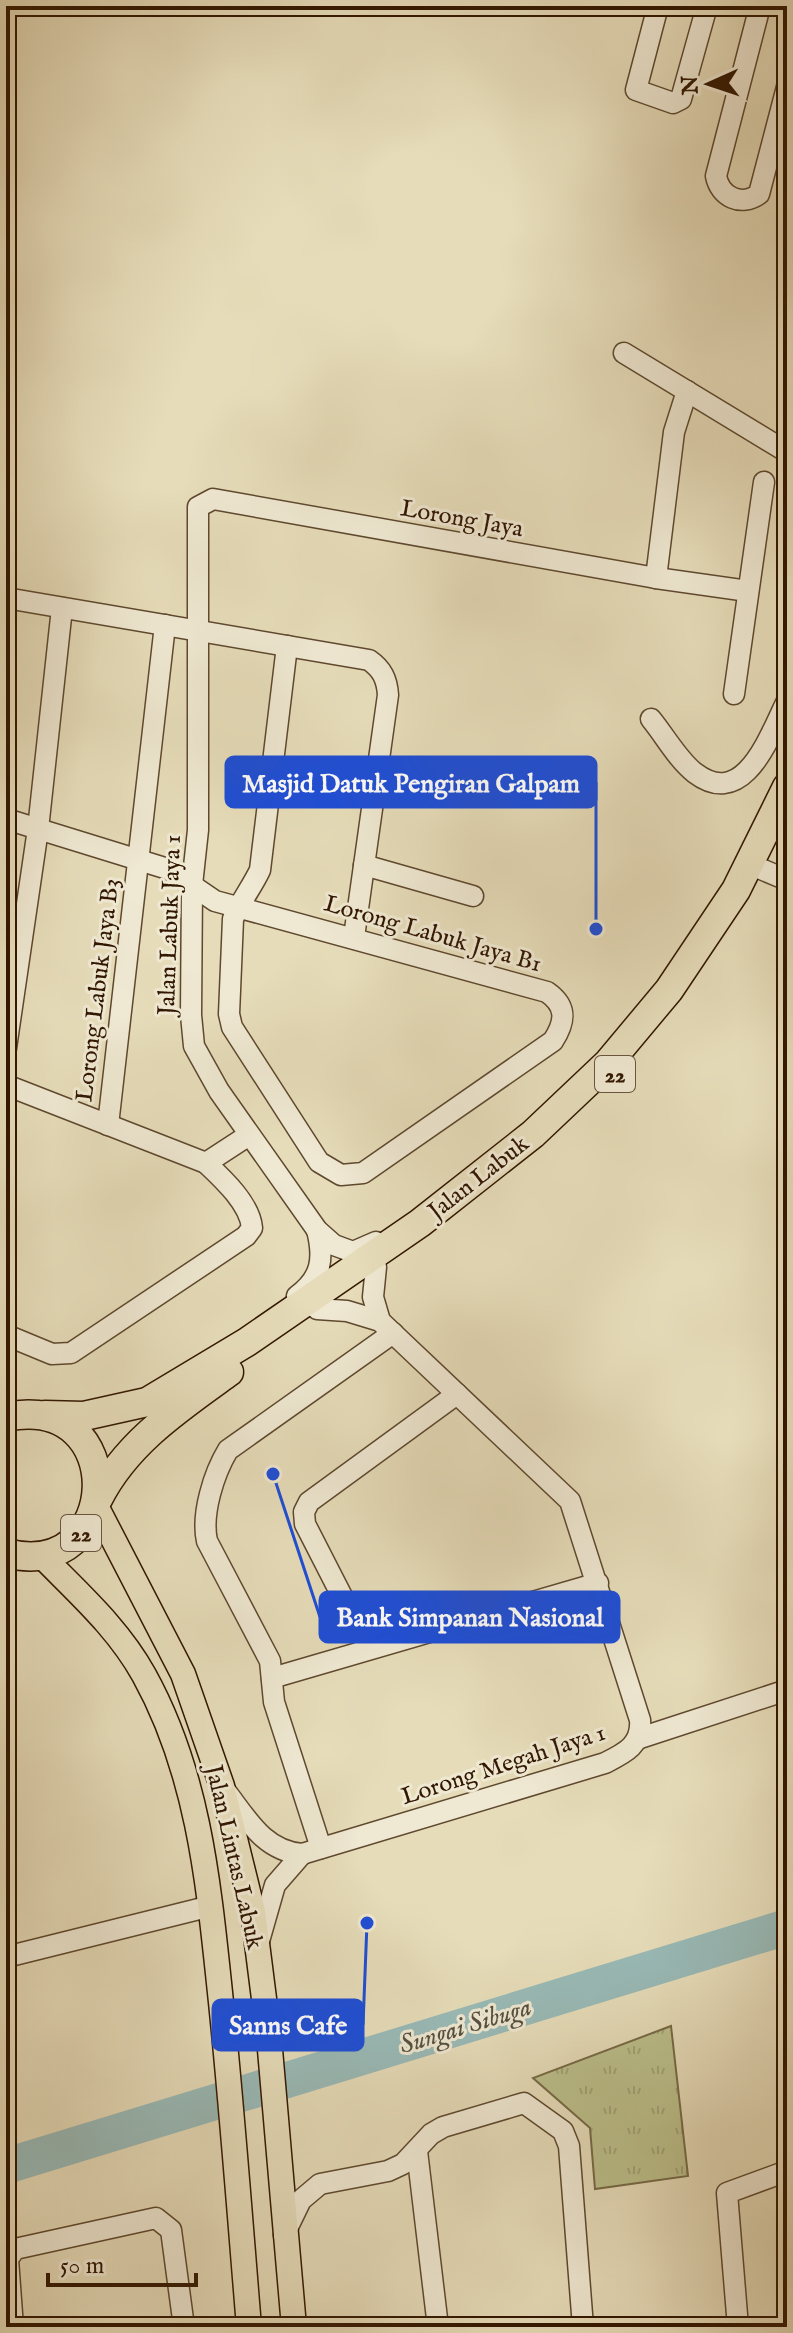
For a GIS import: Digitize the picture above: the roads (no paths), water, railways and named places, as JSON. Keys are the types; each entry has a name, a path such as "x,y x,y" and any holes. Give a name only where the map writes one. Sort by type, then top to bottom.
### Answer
{"highway":[{"name":"Jalan Labuk","path":"20,1412 84,1416 147,1402 247,1342 420,1223 555,1115 608,1063 661,1000 736,890 787,787"},
{"name":"Jalan Labuk","path":"97,1502 111,1473 139,1441 203,1390 465,1201 587,1103 636,1052 774,875 787,819"},
{"name":"22","path":"6,1553 42,1556 70,1543 81,1533 97,1502 99,1477 87,1447 65,1424 20,1412"}],"main road":[{"name":"Jalan Lintas Labuk","path":"97,1502 183,1674 222,1786 253,1912 269,2038 294,2327"},
{"name":"Jalan Lintas Labuk","path":"42,1556 88,1599 123,1642 144,1675 185,1775 202,1833 235,2141 249,2327"}],"street":[{"path":"658,6 636,90 673,103 681,99 707,6"},
{"path":"760,6 716,176 720,188 730,197 746,200 759,194 787,87"},
{"path":"624,353 787,452"},
{"path":"687,391 674,432 656,578 748,591"},
{"path":"734,694 764,482"},
{"name":"Lorong Jaya","path":"200,632 197,512 201,502 213,499 656,578"},
{"path":"6,598 369,660 383,672 388,695 354,937"},
{"path":"6,1048 38,829 62,608"},
{"name":"Lorong Labuk Jaya B3","path":"108,1125 165,625"},
{"name":"Jalan Labuk Jaya 1","path":"200,632 198,830 192,885 194,1046 219,1091 317,1230"},
{"path":"239,907 260,870 287,646"},
{"path":"651,719 692,772 706,780 723,782 742,778 751,769 787,701"},
{"name":"Lorong Labuk Jaya B1","path":"6,819 168,869 215,901 239,907 354,937 547,992 558,999 564,1013 562,1027 553,1041 363,1173 341,1175 319,1162 232,1027 229,1014 233,919 239,907"},
{"path":"364,865 473,896"},
{"path":"6,1085 206,1163 225,1181 250,1218 252,1228 246,1236 71,1353 52,1354 6,1335"},
{"path":"206,1163 249,1135"},
{"path":"317,1230 334,1245 353,1252 420,1223"},
{"path":"247,1342 267,1318 313,1282 322,1260 317,1230"},
{"path":"312,1851 274,1702 270,1661 207,1541 205,1524 219,1465 238,1441 386,1327 373,1297 376,1267"},
{"name":"Lorong Megah Jaya 1","path":"312,1851 605,1763 631,1748 640,1738 640,1720 570,1501 386,1327 347,1311 317,1309"},
{"path":"369,1649 305,1524 304,1512 309,1502 457,1394"},
{"path":"272,1678 598,1583"},
{"path":"640,1738 787,1690"},
{"path":"222,1786 268,1843 287,1853 312,1851"},
{"path":"258,1948 275,1885 312,1851"},
{"path":"6,1957 211,1906"},
{"path":"284,2235 301,2200 320,2184 388,2171 417,2151 431,2134 443,2127 518,2103 531,2105 563,2131 569,2146 583,2327"},
{"path":"417,2151 438,2327"},
{"path":"738,2327 727,2193 787,2171"},
{"path":"13,2327 8,2259 15,2249 156,2218 171,2230 184,2327"},
{"path":"240,2327 236,2263 242,2242"}],"waterway":[{"name":"Sungai Sibuga","path":"6,2166 787,1927"}],"place":[{"name":"Masjid Datuk Pengiran Galpam","path":"596,929"},
{"name":"Bank Simpanan Nasional","path":"273,1474"},
{"name":"Sanns Cafe","path":"367,1923"}]}
